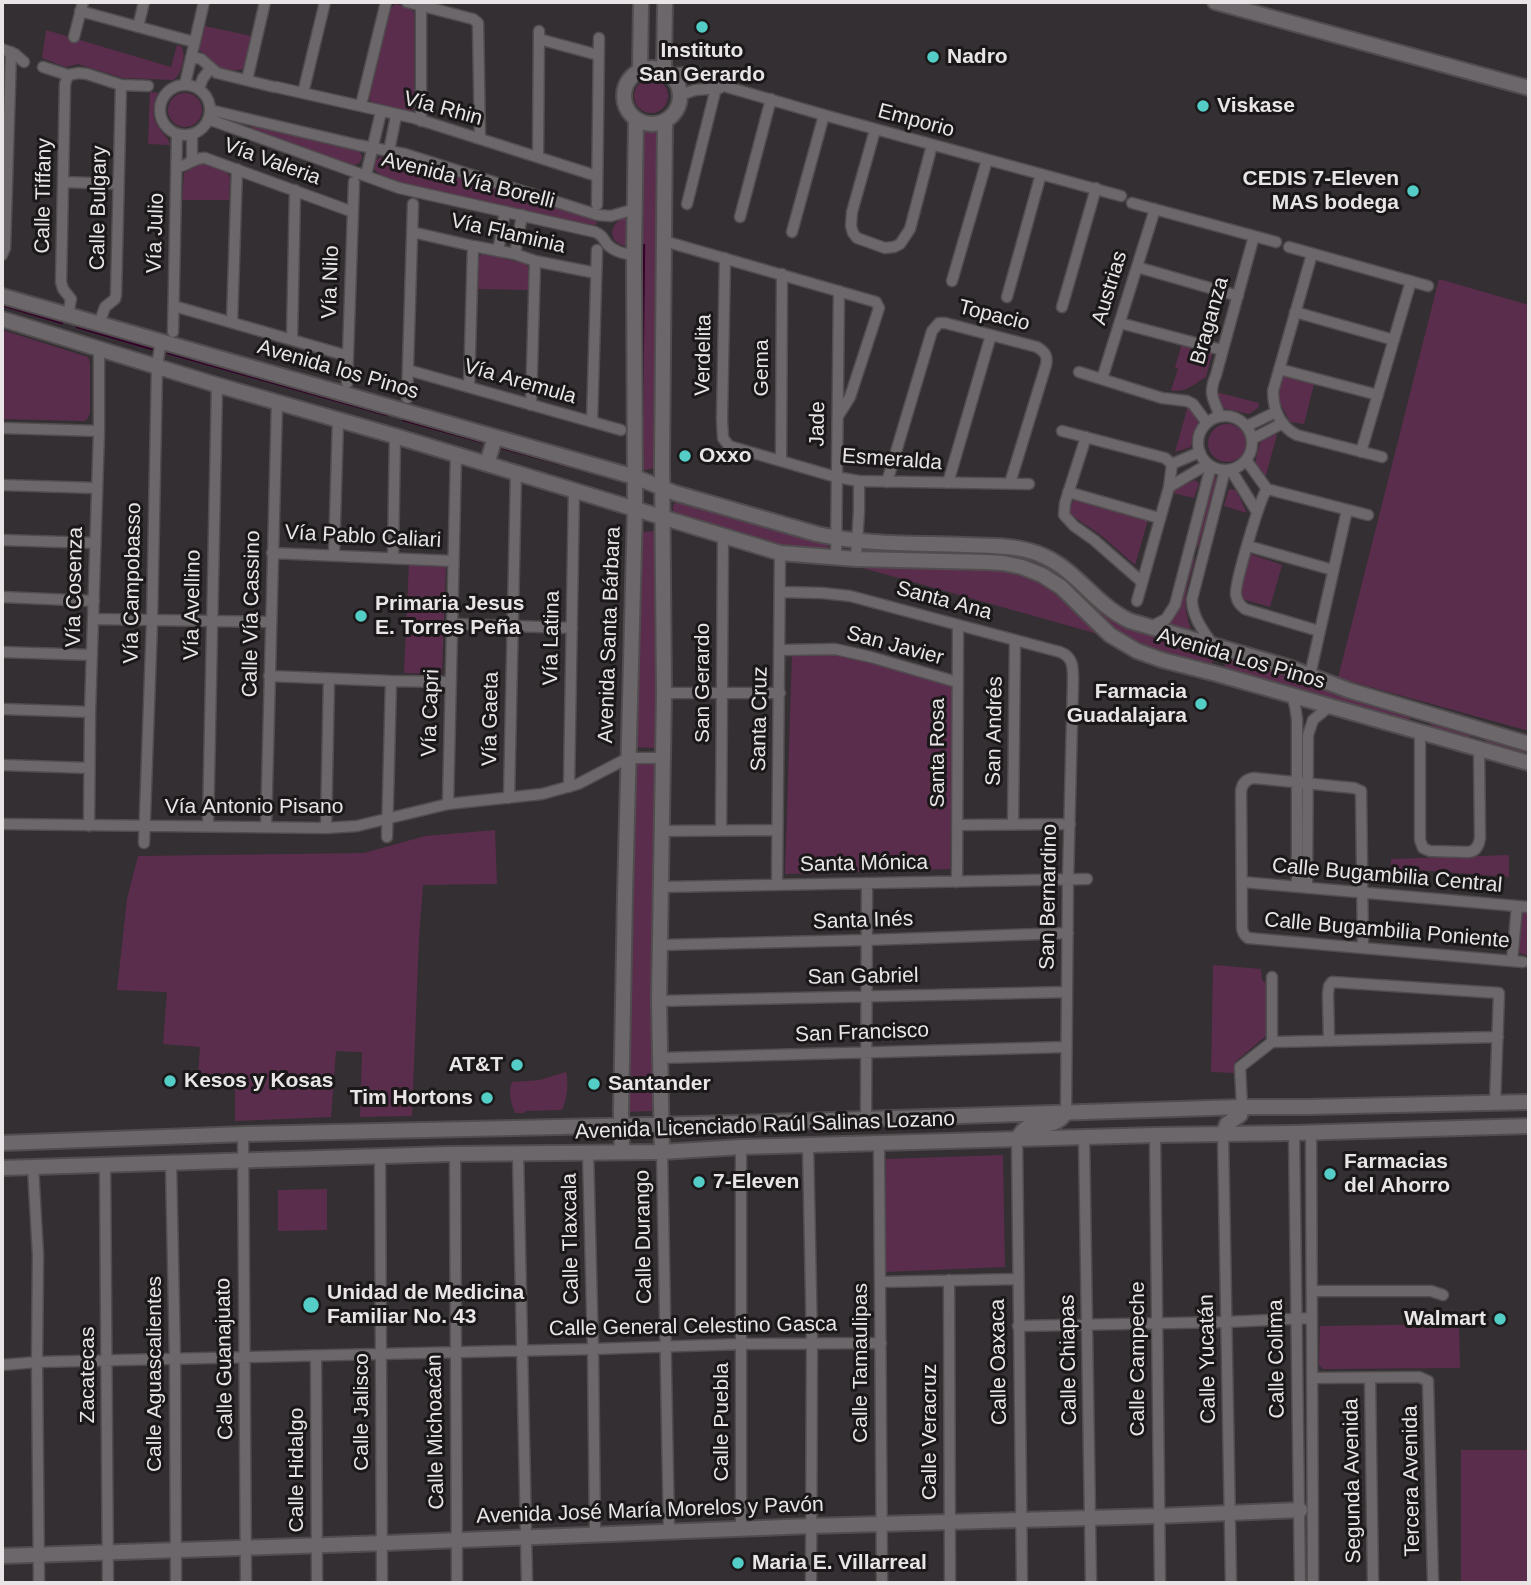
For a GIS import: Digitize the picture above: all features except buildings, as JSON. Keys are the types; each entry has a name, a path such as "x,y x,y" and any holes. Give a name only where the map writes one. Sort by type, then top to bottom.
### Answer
{"street":[{"path":"138,27 144,2"},
{"path":"185,84 204,2"},
{"path":"247,80 265,2"},
{"path":"303,93 325,2"},
{"path":"360,105 386,2"},
{"path":"407,2 477,22 480,139"},
{"path":"640,71 641,2"},
{"path":"665,2 667,73"},
{"path":"1216,2 1529,88"},
{"path":"421,6 421,121"},
{"path":"74,37 81,7 138,27 194,42"},
{"path":"538,157 539,35 598,55"},
{"path":"597,205 598,38"},
{"path":"2,255 5,248 7,51 24,62"},
{"name":"Vía Rhin","path":"191,57 202,61 217,73 421,121 597,176"},
{"path":"43,67 68,75 87,74 121,85 148,86"},
{"path":"199,88 211,69"},
{"path":"649,69 667,73 677,84 680,95 675,113 665,121 650,124 636,119 630,113 625,97 629,81 640,71 649,69"},
{"name":"Emporio","path":"667,73 696,72 717,85 824,116 1121,195"},
{"name":"Calle Tiffany","path":"68,75 65,84 61,282 71,299 70,316"},
{"path":"185,84 199,88 209,102 209,115 199,131 177,134 170,130 165,125 160,110 164,95 170,89 185,84"},
{"name":"Calle Bulgary","path":"99,324 105,307 117,295 121,85"},
{"path":"687,204 717,85"},
{"name":"Emporio","path":"680,95 717,85"},
{"path":"740,217 771,99"},
{"path":"366,175 381,112"},
{"name":"Avenida Vía Borelli","path":"209,115 235,116 405,154 605,217"},
{"name":"Avenida Vía Borelli","path":"209,115 232,127 399,188 600,234 608,246 616,251 634,255"},
{"path":"232,127 235,116"},
{"path":"388,151 396,116"},
{"path":"792,232 824,116"},
{"name":"Avenida Santa Bárbara","path":"622,1152 635,508 636,119"},
{"path":"662,1152 659,1002 664,694 662,464 665,121"},
{"path":"875,130 852,212 851,226 857,238 885,247 900,244 909,229 932,145"},
{"name":"Vía Julio","path":"167,337 174,306 177,134"},
{"path":"192,134 192,161"},
{"name":"Vía Valeria","path":"177,167 186,166 198,158 205,158 353,212"},
{"path":"952,281 987,160"},
{"path":"232,322 237,169"},
{"path":"1007,297 1041,174"},
{"path":"63,182 118,184"},
{"name":"Vía Nilo","path":"347,383 354,182"},
{"path":"1062,307 1096,188"},
{"path":"292,340 295,190"},
{"path":"1132,203 1276,242"},
{"path":"393,558 393,435 408,370 413,204"},
{"path":"600,234 605,217 635,209"},
{"name":"Austrias","path":"1102,379 1155,209"},
{"path":"498,251 505,212"},
{"path":"515,254 522,215"},
{"name":"Vía Flaminia","path":"412,232 596,273"},
{"name":"Braganza","path":"1220,416 1210,391 1254,236"},
{"path":"664,241 876,302 879,308 850,397 838,416"},
{"path":"470,387 473,246"},
{"path":"1289,247 1429,286"},
{"path":"592,422 597,250"},
{"path":"1312,254 1273,391 1276,412 1287,429 1297,435 1382,457"},
{"name":"Verdelita","path":"725,258 722,429 726,443 734,449"},
{"path":"531,405 535,261"},
{"path":"1137,267 1238,296"},
{"name":"Gema","path":"781,461 782,274"},
{"path":"1361,452 1411,281"},
{"name":"Jade","path":"836,558 839,290"},
{"name":"Avenida los Pinos","path":"2,296 99,324 167,337 402,403 495,436 635,471 662,488"},
{"path":"174,306 348,356"},
{"path":"1295,313 1394,340"},
{"path":"65,339 70,316"},
{"path":"2,319 635,508"},
{"name":"Topacio","path":"887,482 929,339 936,326 945,323 1037,347 1047,356 1010,483"},
{"path":"1120,323 1222,350"},
{"path":"948,483 991,335"},
{"name":"Vía Campobasso","path":"144,843 157,366 167,337"},
{"name":"Vía Cosenza","path":"89,825 99,349"},
{"path":"1279,369 1378,395"},
{"name":"Vía Aremula","path":"408,370 621,430"},
{"path":"1079,372 1156,396 1193,404 1207,423"},
{"name":"Vía Avellino","path":"208,826 217,384"},
{"name":"Calle Vía Cassino","path":"266,827 277,402"},
{"path":"1247,426 1276,412"},
{"path":"1220,416 1239,419 1247,426 1252,439 1252,447 1246,460 1240,466 1228,470 1209,465 1198,444 1199,436 1207,423 1220,416"},
{"path":"334,554 338,420"},
{"path":"1252,439 1283,423"},
{"path":"2,428 99,431"},
{"path":"1062,430 1166,458 1172,464"},
{"path":"487,464 495,436"},
{"path":"1086,438 1063,510 1067,520 1142,582"},
{"name":"Esmeralda","path":"734,449 859,481 1029,484"},
{"path":"1172,464 1200,452"},
{"name":"Vía Capri","path":"448,804 456,454"},
{"path":"1246,460 1267,489 1368,515"},
{"path":"635,471 648,473 662,464"},
{"path":"1137,601 1169,486 1172,464"},
{"path":"1169,486 1209,465"},
{"path":"1150,628 1166,619 1174,608 1209,465"},
{"path":"1228,470 1257,512"},
{"path":"1217,674 1218,646 1198,622 1192,606 1202,557 1228,470"},
{"name":"Vía Gaeta","path":"509,797 516,473"},
{"path":"856,559 859,481"},
{"path":"2,485 96,488"},
{"name":"Avenida Los Pinos","path":"662,488 836,538 998,546 1031,551 1063,566 1119,615 1150,628 1288,667 1348,690 1529,744"},
{"path":"1267,489 1257,512 1236,587 1239,605 1320,631"},
{"name":"Vía Latina","path":"569,787 574,490"},
{"path":"1068,492 1159,518"},
{"name":"Avenida Los Pinos","path":"635,508 780,553 856,559 986,562 1022,567 1061,587 1110,635 1137,651 1529,763"},
{"path":"1310,675 1348,510"},
{"name":"San Gerardo","path":"721,830 723,537"},
{"path":"2,540 94,543"},
{"path":"1248,546 1333,570"},
{"name":"Vía Pablo Caliari","path":"272,553 453,561"},
{"name":"Santa Cruz","path":"777,885 780,553"},
{"path":"1189,554 1202,557"},
{"name":"Santa Ana","path":"780,592 850,596 1066,654 1073,664 1073,682"},
{"path":"2,597 94,601"},
{"path":"94,619 271,622"},
{"path":"453,624 572,628"},
{"name":"Santa Rosa","path":"957,882 958,625"},
{"name":"San Andrés","path":"1013,824 1015,640"},
{"name":"San Javier","path":"780,650 825,649 851,652 957,682"},
{"path":"2,652 92,655"},
{"path":"269,676 451,682"},
{"path":"326,828 329,679"},
{"path":"387,837 391,681"},
{"name":"San Bernardino","path":"1066,1112 1073,682"},
{"path":"664,694 780,692"},
{"path":"1292,695 1297,719 1302,783 1302,887"},
{"path":"1302,783 1310,728 1317,715 1329,706"},
{"path":"2,709 90,712"},
{"path":"1420,712 1420,840 1423,848 1430,851 1469,852 1478,845 1479,730"},
{"name":"Vía Antonio Pisano","path":"2,824 326,828 357,826 448,804 542,794 589,779 628,758 663,758"},
{"path":"2,765 89,768"},
{"path":"1242,882 1242,785 1254,778 1357,789 1363,795 1363,948"},
{"path":"957,825 1070,824"},
{"path":"661,831 777,830"},
{"name":"Santa Mónica","path":"661,887 1087,879"},
{"name":"Calle Bugambilia Central","path":"1242,882 1523,907"},
{"name":"Calle Bugambilia Poniente","path":"1242,882 1242,930 1248,938 1523,962"},
{"path":"866,1119 867,883"},
{"path":"1512,961 1523,907"},
{"name":"Santa Inés","path":"660,944 1068,933"},
{"path":"1272,977 1272,1042"},
{"path":"1329,1041 1328,994 1330,984 1335,981 1499,993 1498,1037 1488,1102 1475,1108 1474,1117 1479,1125 1487,1128"},
{"name":"San Gabriel","path":"659,1002 1068,992"},
{"path":"1223,1133 1227,1124 1240,1115 1240,1067 1272,1042 1498,1037"},
{"name":"San Francisco","path":"660,1058 1066,1047"},
{"name":"Avenida Licenciado Raúl Salinas Lozano","path":"2,1143 1192,1108 1529,1102"},
{"path":"1155,1135 1187,1124 1192,1108"},
{"path":"1017,1140 1024,1128 1060,1121 1066,1112"},
{"name":"Avenida Licenciado Raúl Salinas Lozano","path":"2,1168 455,1154 662,1152 741,1147 1529,1126"},
{"name":"Calle Yucatán","path":"1223,1133 1231,1583"},
{"name":"Calle Colima","path":"1294,1133 1300,1583"},
{"path":"1311,1133 1313,1583"},
{"name":"Calle Guanajuato","path":"243,1134 246,1583"},
{"name":"Calle Campeche","path":"1155,1135 1160,1583"},
{"name":"Calle Chiapas","path":"1084,1137 1091,1583"},
{"name":"Calle Oaxaca","path":"1017,1140 1022,1583"},
{"name":"Calle Tamaulipas","path":"880,1143 882,1583"},
{"path":"808,1146 812,1343 811,1583"},
{"name":"Calle Puebla","path":"741,1147 741,1528"},
{"name":"Calle Durango","path":"662,1152 669,1532"},
{"path":"518,1153 527,1583"},
{"name":"Calle Tlaxcala","path":"589,1153 595,1534"},
{"name":"Calle Michoacán","path":"455,1154 457,1583"},
{"name":"Calle Jalisco","path":"380,1157 382,1583"},
{"name":"Calle Aguascalientes","path":"171,1164 176,1583"},
{"name":"Zacatecas","path":"105,1166 108,1583"},
{"path":"33,1167 38,1255 39,1583"},
{"path":"880,1282 1017,1279"},
{"name":"Calle Veracruz","path":"948,1280 950,1583"},
{"path":"1311,1291 1434,1291 1443,1295"},
{"path":"1018,1326 1312,1318"},
{"name":"Calle General Celestino Gasca","path":"2,1365 742,1344 881,1343"},
{"name":"Calle Hidalgo","path":"316,1356 317,1583"},
{"path":"1312,1378 1370,1378"},
{"name":"Tercera Avenida","path":"1370,1378 1428,1381 1433,1583"},
{"name":"Segunda Avenida","path":"1370,1378 1373,1583"},
{"name":"Avenida José María Morelos y Pavón","path":"2,1556 810,1525 1300,1510"}],"shaded area":[{"path":"396,4 410,8 414,13 414,108 410,112 374,105 369,99 390,8"},
{"path":"205,26 251,36 244,68 226,70 214,66 199,50"},
{"path":"46,30 171,67 177,45 182,47 184,55 174,80 123,78 78,64 66,67 42,58"},
{"path":"651,79 663,84 668,96 663,108 651,113 639,108 634,96 639,84"},
{"path":"150,92 158,93 154,117 170,145 148,144"},
{"path":"185,93 197,98 202,110 197,122 185,127 173,122 168,110 173,98"},
{"path":"252,125 356,149 362,155 361,160 358,164 351,165 252,129"},
{"path":"644,128 658,129 655,464 654,468 646,470 641,468 639,462"},
{"path":"383,156 411,161 594,220 597,224 592,226 406,185 375,170 375,161"},
{"path":"202,163 227,172 230,178 229,200 182,200 184,173"},
{"path":"621,219 627,219 627,246 621,245 612,235 614,227"},
{"path":"482,253 526,264 529,269 528,290 478,289 479,258"},
{"path":"1439,279 1529,305 1529,731 1338,678"},
{"path":"2,330 88,357 90,413 87,419 2,419"},
{"path":"1182,344 1212,354 1206,377 1194,385 1176,391 1171,390"},
{"path":"1282,376 1314,384 1304,424 1290,422 1276,395"},
{"path":"1216,392 1259,403 1258,408 1249,414 1223,408"},
{"path":"1188,406 1199,421 1193,433 1191,447 1175,452"},
{"path":"1227,424 1241,429 1246,443 1241,457 1227,462 1213,457 1208,443 1213,429"},
{"path":"1272,433 1277,435 1265,478 1255,463 1261,439"},
{"path":"1214,476 1219,478 1198,547 1194,546"},
{"path":"1195,480 1199,483 1194,498 1173,493 1175,489"},
{"path":"1229,489 1236,490 1247,513 1224,506"},
{"path":"1074,499 1148,520 1135,565 1102,536 1068,513"},
{"path":"678,501 827,542 828,549 771,545 676,514 673,507"},
{"path":"657,531 655,748 636,747 640,532"},
{"path":"861,547 1020,552 1058,570 1123,626 1216,650 1211,667 1160,652 1124,635 1046,569 1025,559 994,554 861,553"},
{"path":"1250,554 1282,565 1270,607 1238,598"},
{"path":"1190,558 1195,559 1187,587 1186,612 1192,632 1162,623 1171,617"},
{"path":"409,562 446,564 442,674 404,673"},
{"path":"856,566 987,566 1021,571 1052,589 1096,628 1098,634"},
{"path":"792,653 845,654 953,686 950,869 785,874"},
{"path":"1228,654 1272,667 1343,697 1410,715 1409,723 1224,669"},
{"path":"1431,722 1471,733 1470,740 1430,729"},
{"path":"1486,738 1529,750 1529,757 1486,745"},
{"path":"633,763 656,763 652,1111 627,1112"},
{"path":"495,830 497,884 423,885 412,1116 360,1117 362,1052 336,1051 331,1117 235,1121 235,1073 198,1075 200,1047 163,1044 167,992 117,990 127,899 138,856 364,853 425,836"},
{"path":"1509,855 1509,877 1391,868 1391,859"},
{"path":"1523,913 1529,913 1529,956 1517,952"},
{"path":"1213,965 1261,969 1262,980 1267,984 1266,1036 1236,1061 1235,1073 1211,1072"},
{"path":"566,1072 567,1091 562,1110 515,1113 510,1098 512,1082 540,1080"},
{"path":"1003,1155 1005,1267 885,1272 886,1159"},
{"path":"327,1189 327,1230 278,1231 278,1190"},
{"path":"1459,1324 1460,1368 1323,1369 1319,1365 1320,1326"},
{"path":"1461,1450 1529,1450 1529,1583 1461,1583"}],"waterway":[{"path":"642,410 644,245"},
{"path":"2,305 62,323"},
{"path":"77,327 152,349"},
{"path":"168,353 387,415"},
{"path":"403,420 486,443"},
{"path":"499,447 622,481"}],"place":[{"name":"Instituto San Gerardo","path":"702,27"},
{"name":"Nadro","path":"933,57"},
{"name":"Viskase","path":"1203,106"},
{"name":"CEDIS 7-Eleven MAS bodega","path":"1413,191"},
{"name":"Oxxo","path":"685,456"},
{"name":"Primaria Jesus E. Torres Peña","path":"361,616"},
{"name":"Farmacia Guadalajara","path":"1201,704"},
{"name":"AT&T","path":"517,1065"},
{"name":"Kesos y Kosas","path":"170,1081"},
{"name":"Santander","path":"594,1084"},
{"name":"Tim Hortons","path":"487,1098"},
{"name":"Farmacias del Ahorro","path":"1330,1174"},
{"name":"7-Eleven","path":"699,1182"},
{"name":"Unidad de Medicina Familiar No. 43","path":"311,1305"},
{"name":"Walmart","path":"1500,1319"},
{"name":"Maria E. Villarreal","path":"738,1563"}]}
